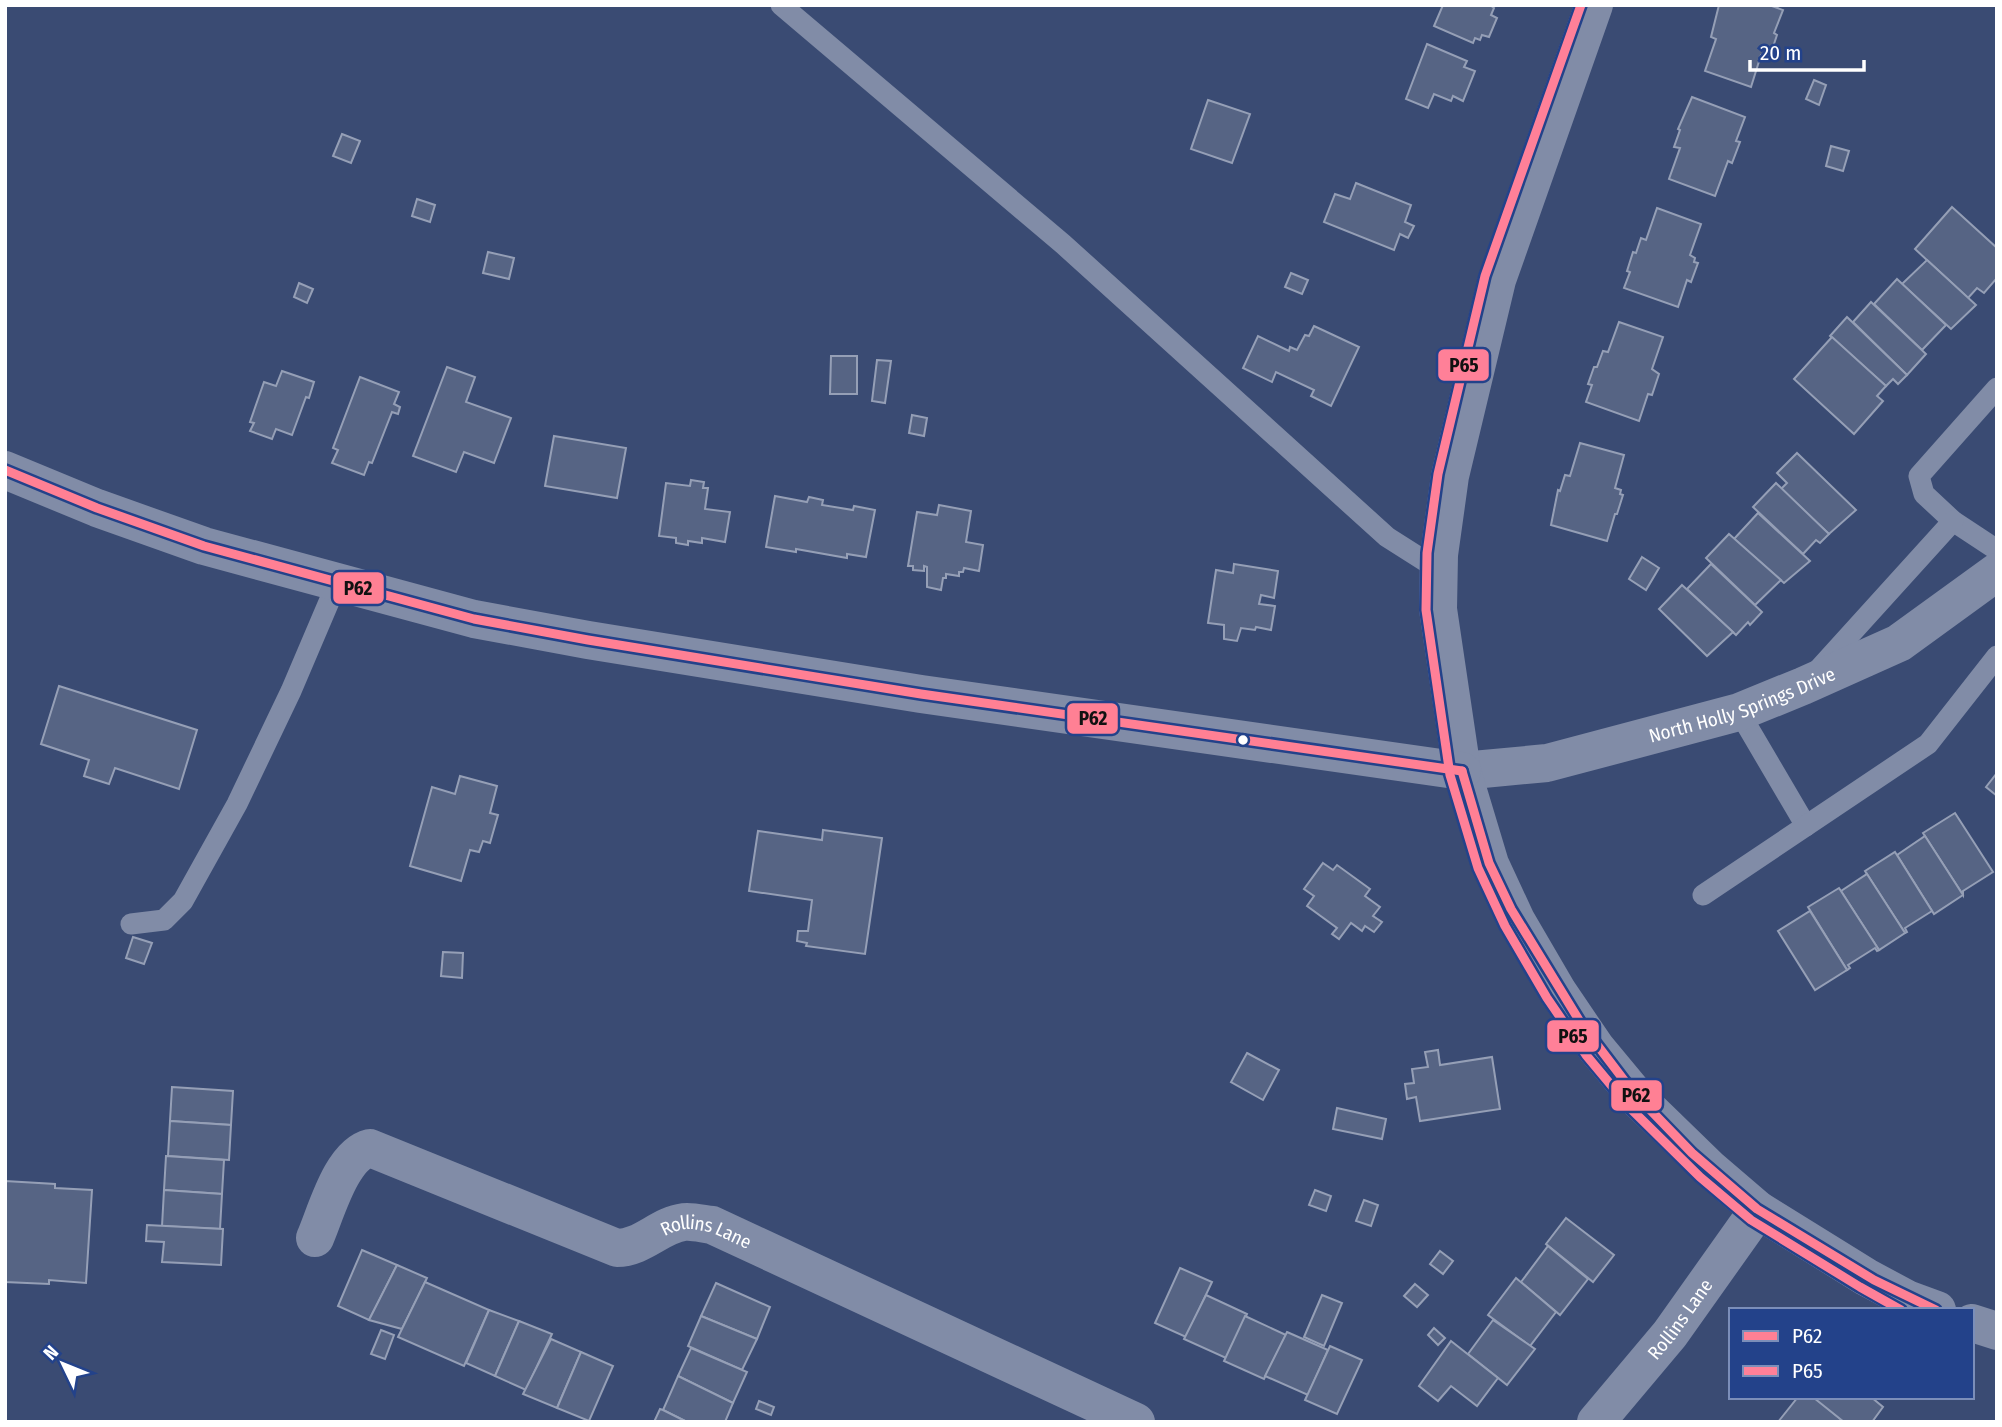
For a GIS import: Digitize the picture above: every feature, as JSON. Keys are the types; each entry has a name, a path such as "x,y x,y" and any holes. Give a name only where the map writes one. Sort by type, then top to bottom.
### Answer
{"street":[{"path":"1594,5 1497,280 1450,475 1439,555 1438,609 1462,771 1490,864 1516,920 1573,1014 1640,1101 1709,1168 1758,1210 1866,1277 1932,1308"},
{"name":"North Holly Springs Drive","path":"5,470 97,508 204,546 474,619 921,694 1462,771 1547,763 1739,712 1899,643 1997,572"},
{"name":"Rollins Lane","path":"315,1238 345,1167 358,1152 370,1148 617,1248 634,1245 662,1230 685,1222 712,1225 1136,1422"},
{"name":"Rollins Lane","path":"1596,1422 1670,1334 1758,1210"},
{"path":"1974,1324 1997,1331"}],"lane":[{"path":"781,5 1063,244 1387,537 1439,570"},
{"path":"1997,388 1919,476 1924,494 1953,521 1997,550"},
{"path":"1804,686 1953,521"},
{"path":"131,924 164,920 183,901 237,804 291,691 337,583"},
{"path":"1703,895 1928,744 1997,656"},
{"path":"1739,712 1806,826"}],"building":[{"path":"1443,5 1490,5 1494,8 1491,15 1497,18 1489,37 1482,35 1480,40 1475,38 1473,43 1434,26"},
{"path":"1719,5 1769,5 1783,10 1774,33 1777,35 1770,56 1761,55 1751,87 1705,71 1716,39 1711,37"},
{"path":"1427,44 1467,61 1464,67 1475,71 1463,101 1453,96 1451,101 1434,94 1428,108 1406,99"},
{"path":"1814,80 1826,85 1819,105 1806,99"},
{"path":"1692,97 1745,117 1736,141 1740,142 1732,163 1728,161 1715,196 1669,179 1680,148 1674,147 1680,130 1678,129"},
{"path":"1208,100 1250,114 1232,163 1191,149"},
{"path":"342,134 360,141 351,163 333,156"},
{"path":"1831,146 1849,151 1843,171 1826,166"},
{"path":"1356,183 1411,205 1405,222 1414,226 1408,238 1400,234 1394,250 1324,222 1335,194 1350,199"},
{"path":"417,199 435,205 430,222 412,216"},
{"path":"1952,207 1997,248 1997,278 1984,293 1977,288 1968,298 1915,249"},
{"path":"1657,208 1701,224 1690,255 1695,258 1694,262 1698,263 1691,282 1687,280 1678,307 1624,288 1633,252 1636,253 1641,238 1646,240"},
{"path":"488,252 514,258 509,279 483,273"},
{"path":"1927,260 1976,305 1951,329 1902,284"},
{"path":"1291,273 1308,280 1302,294 1285,287"},
{"path":"1897,279 1946,325 1922,350 1874,304"},
{"path":"299,283 313,289 307,303 294,297"},
{"path":"1871,302 1926,354 1907,375 1853,322"},
{"path":"1847,317 1907,375 1898,384 1893,379 1886,386 1830,336"},
{"path":"1619,322 1663,337 1652,369 1659,374 1652,395 1648,394 1639,421 1586,402 1594,367 1597,367 1603,351 1608,352"},
{"path":"1314,326 1359,347 1331,406 1311,396 1314,390 1276,372 1272,382 1243,368 1258,336 1289,351 1290,347 1297,350 1305,335 1309,336"},
{"path":"1832,337 1886,386 1877,396 1883,401 1854,434 1794,379"},
{"path":"831,356 857,356 857,394 830,394"},
{"path":"877,360 891,361 885,403 872,401"},
{"path":"447,367 475,377 466,402 511,418 494,463 464,452 456,472 413,456"},
{"path":"282,371 314,382 292,435 276,429 272,439 250,431 254,423 250,422 264,382 276,386"},
{"path":"360,377 399,392 394,404 400,407 398,414 392,412 372,463 369,462 364,475 332,463 338,450 333,448"},
{"path":"912,415 927,418 924,436 909,433"},
{"path":"554,436 626,448 617,498 545,486"},
{"path":"1580,443 1624,455 1615,488 1621,490 1620,494 1623,495 1607,541 1551,525 1558,490 1560,491 1565,475 1570,476"},
{"path":"1797,453 1856,510 1829,534 1781,489 1787,483 1777,473"},
{"path":"691,480 704,482 703,488 708,488 705,509 730,512 725,542 702,538 702,543 688,541 688,545 676,543 676,538 659,536 666,483 690,486"},
{"path":"1776,483 1829,534 1820,543 1816,540 1803,554 1753,507"},
{"path":"775,496 807,502 809,497 823,500 822,505 875,510 866,557 847,554 847,558 766,547"},
{"path":"939,505 971,511 966,542 983,545 979,571 964,568 963,572 959,572 959,576 946,574 941,590 927,587 927,567 924,566 924,571 913,570 913,566 908,566 917,512 937,515"},
{"path":"1758,513 1810,561 1784,583 1734,539"},
{"path":"1729,534 1781,580 1755,605 1706,558"},
{"path":"1642,557 1659,568 1646,590 1629,579"},
{"path":"1234,564 1278,571 1274,598 1261,595 1259,604 1275,606 1271,630 1241,628 1237,641 1224,639 1224,625 1208,623 1216,570 1233,573"},
{"path":"1711,564 1762,612 1736,635 1687,589"},
{"path":"1682,585 1733,632 1707,656 1659,609"},
{"path":"59,686 197,730 179,789 115,768 109,784 84,776 89,760 41,744"},
{"path":"1997,773 1997,796 1986,787"},
{"path":"460,776 497,786 490,813 498,815 490,843 483,841 479,852 470,850 461,881 410,866 432,787 455,794"},
{"path":"1955,813 1993,872 1963,891 1963,895 1923,833"},
{"path":"823,830 882,838 865,954 806,946 807,943 797,941 798,931 808,931 812,900 749,891 758,831 822,840"},
{"path":"1925,836 1963,895 1934,914 1897,855"},
{"path":"1895,852 1932,911 1905,928 1905,933 1865,871"},
{"path":"1323,863 1333,870 1337,865 1370,889 1365,896 1380,907 1373,916 1382,922 1374,932 1365,926 1362,931 1351,923 1339,939 1332,934 1337,928 1307,906 1314,896 1304,889"},
{"path":"1867,874 1905,933 1879,950 1841,891"},
{"path":"1839,888 1879,950 1875,948 1848,965 1850,968 1847,970 1808,907"},
{"path":"1810,911 1847,970 1815,990 1778,931"},
{"path":"133,937 152,943 144,964 126,958"},
{"path":"443,952 463,953 462,978 441,976"},
{"path":"1438,1050 1440,1065 1492,1057 1500,1109 1420,1121 1416,1097 1407,1099 1405,1084 1414,1083 1412,1069 1428,1067 1425,1052"},
{"path":"1247,1053 1279,1070 1263,1100 1231,1082"},
{"path":"172,1087 233,1091 231,1125 170,1121"},
{"path":"1337,1108 1386,1119 1382,1139 1333,1129"},
{"path":"170,1121 231,1125 229,1160 168,1156"},
{"path":"166,1156 224,1160 222,1194 164,1190"},
{"path":"5,1181 55,1184 55,1188 92,1190 86,1283 49,1280 49,1284 5,1282"},
{"path":"164,1190 222,1194 220,1229 162,1226"},
{"path":"1315,1190 1331,1196 1326,1211 1309,1205"},
{"path":"1364,1200 1378,1205 1371,1226 1356,1221"},
{"path":"1566,1218 1614,1255 1593,1282 1546,1244"},
{"path":"147,1225 223,1229 221,1265 162,1262 164,1242 146,1241"},
{"path":"1548,1246 1588,1279 1560,1315 1521,1282"},
{"path":"362,1250 397,1265 369,1320 338,1306"},
{"path":"1440,1251 1453,1261 1443,1274 1430,1264"},
{"path":"397,1265 427,1278 402,1329 369,1320"},
{"path":"1180,1268 1212,1282 1186,1337 1155,1323"},
{"path":"1516,1278 1556,1312 1530,1346 1488,1315"},
{"path":"425,1282 489,1310 464,1366 398,1337"},
{"path":"716,1283 770,1307 757,1339 701,1316"},
{"path":"1415,1284 1428,1295 1417,1307 1404,1296"},
{"path":"1206,1295 1247,1314 1226,1358 1184,1339"},
{"path":"1322,1295 1342,1303 1324,1346 1304,1337"},
{"path":"489,1310 519,1321 495,1376 466,1363"},
{"path":"701,1316 757,1339 742,1370 688,1346"},
{"path":"1245,1316 1286,1335 1264,1379 1224,1361"},
{"path":"1493,1320 1535,1349 1507,1385 1468,1354"},
{"path":"519,1321 552,1334 526,1390 495,1376"},
{"path":"1434,1328 1445,1338 1438,1345 1428,1335"},
{"path":"381,1330 394,1335 385,1359 371,1354"},
{"path":"1287,1332 1328,1350 1308,1395 1265,1376"},
{"path":"551,1339 581,1352 557,1408 523,1394"},
{"path":"1451,1341 1498,1378 1477,1406 1451,1386 1438,1401 1419,1386"},
{"path":"1330,1346 1362,1360 1337,1414 1305,1400"},
{"path":"691,1348 747,1372 733,1403 678,1376"},
{"path":"581,1352 613,1366 589,1421 557,1408"},
{"path":"678,1376 733,1403 725,1422 687,1422 663,1410"},
{"path":"1796,1399 1816,1399 1843,1421 1778,1422"},
{"path":"1815,1399 1873,1399 1883,1407 1872,1422 1844,1422"},
{"path":"759,1401 774,1407 771,1415 756,1409"},
{"path":"660,1409 663,1410 687,1422 654,1422"}],"transit line":[{"name":"P65","path":"1581,5 1485,276 1438,474 1427,553 1426,610 1450,775 1478,868 1505,926 1547,998 1586,1055 1631,1109 1700,1177 1751,1220 1897,1308"},
{"name":"P62","path":"5,470 97,508 204,546 474,619 921,694 1462,771"},
{"name":"P62","path":"1462,771 1489,863 1511,909 1582,1025 1633,1092 1692,1153 1757,1209 1874,1280 1932,1308"}]}
